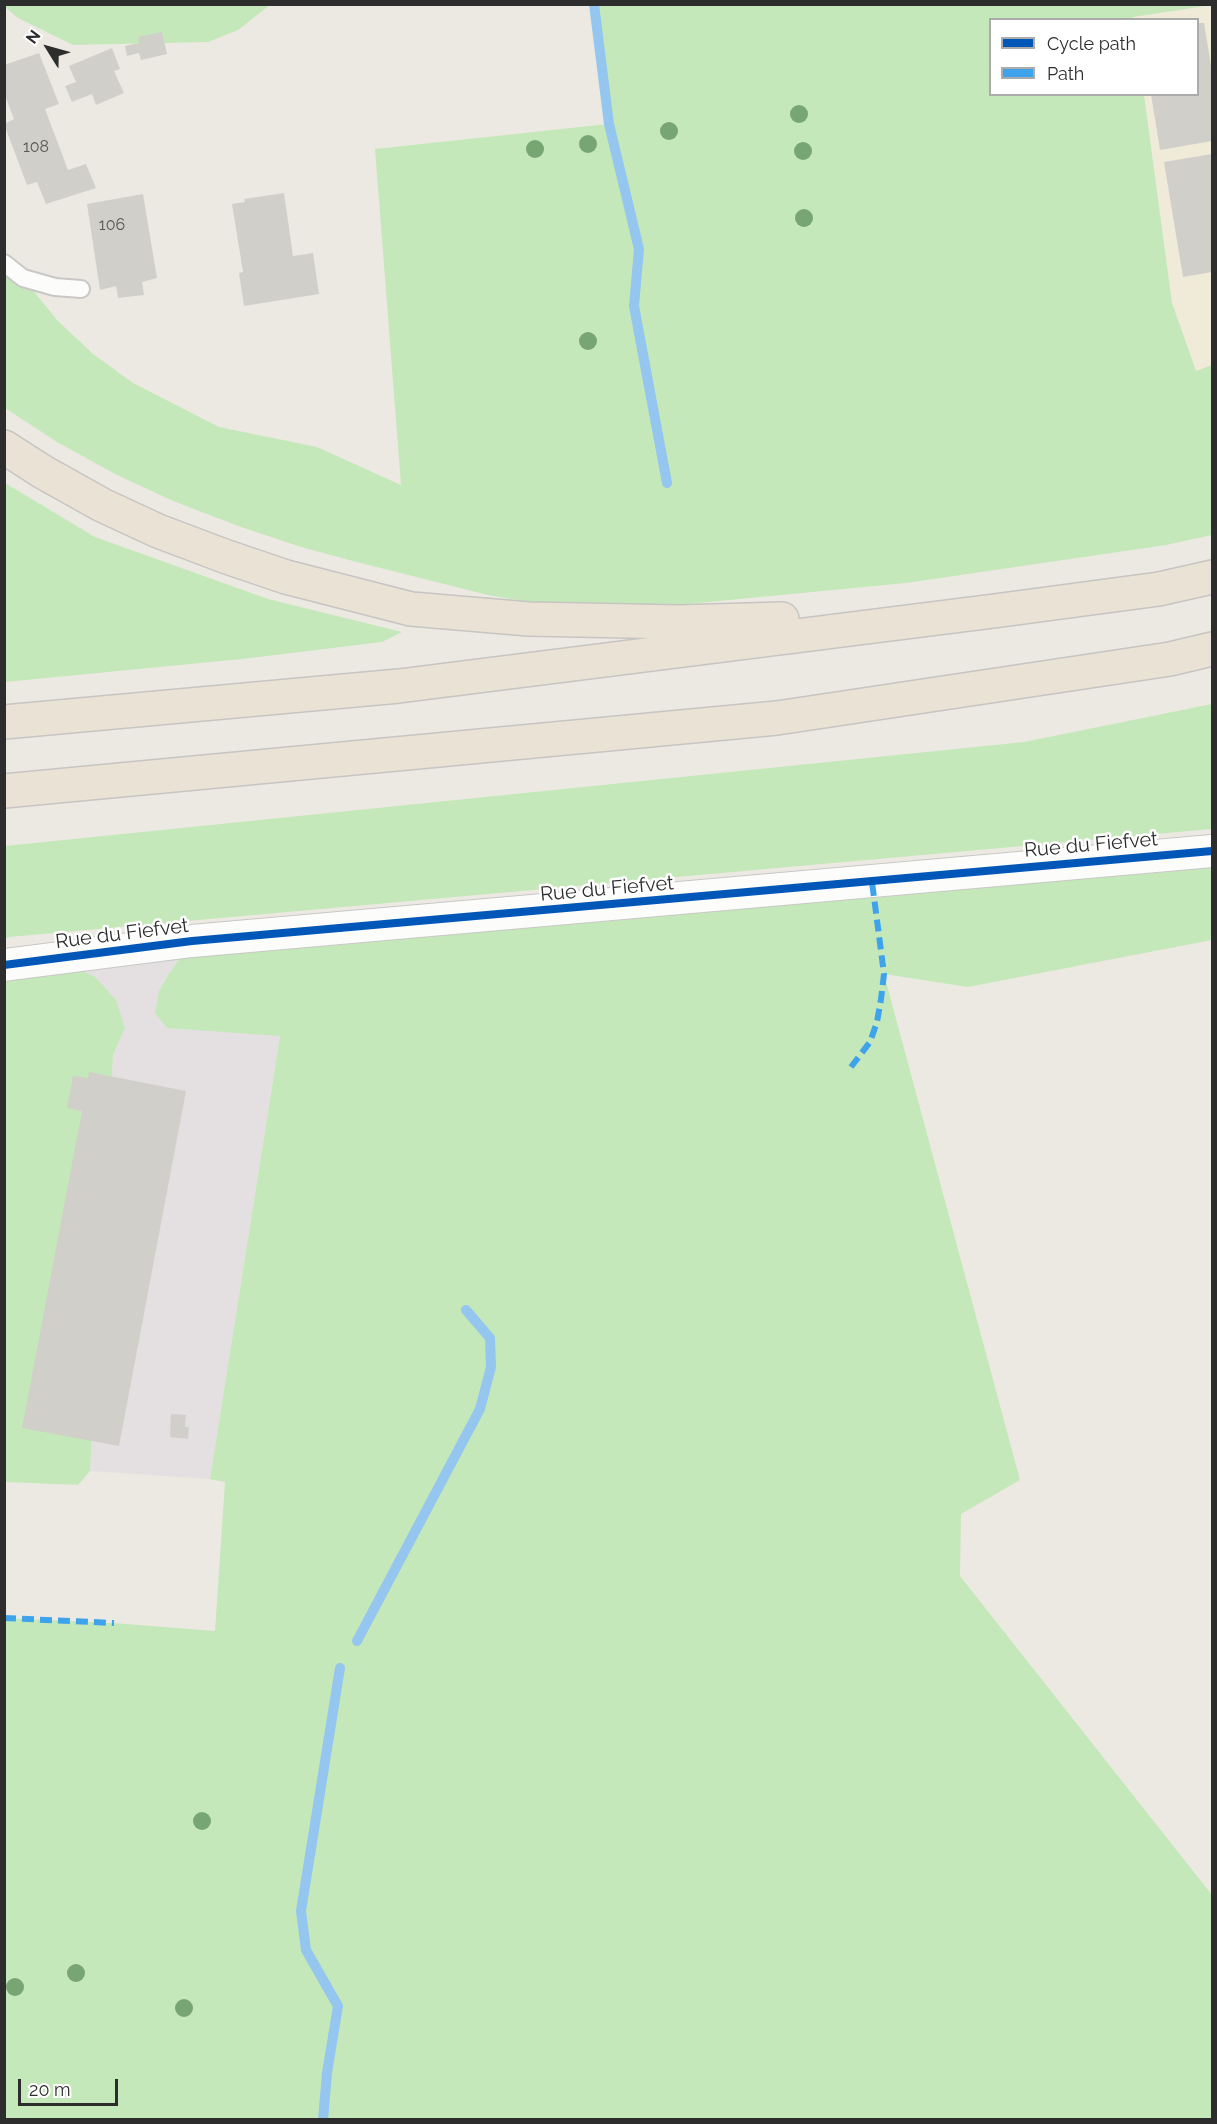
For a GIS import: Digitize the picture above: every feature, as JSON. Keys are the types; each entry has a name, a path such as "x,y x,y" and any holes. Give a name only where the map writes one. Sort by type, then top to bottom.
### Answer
{"highway":[{"path":"4,447 102,505 158,531 226,558 286,577 411,609 530,619 680,622 994,611"},
{"path":"4,722 399,686 1159,589 1212,577"},
{"path":"4,791 777,718 1170,659 1212,649"}],"street":[{"name":"Rue du Fiefvet","path":"4,965 192,941 1212,851"}],"lane":[{"path":"4,263 23,278 55,287 81,289"}],"shaded area":[{"path":"1212,6 1212,365 1196,371 1172,303 1144,96 1199,96 1199,18 1133,17"},
{"path":"192,941 159,991 280,1035 210,1479 90,1471 113,1055 125,1028 57,959"}],"green space":[{"path":"4,5 270,5 238,30 208,42 73,45 18,18"},
{"path":"594,5 1212,5 1133,18 989,18 989,96 1144,96 1172,303 1196,371 1212,365 1212,535 1166,545 906,583 677,605 558,607 488,595 353,561 241,527 173,501 117,475 57,442 5,408 4,263 23,278 57,320 93,354 133,383 219,427 317,447 401,485 375,149 608,124"},
{"path":"5,483 95,537 268,599 402,632 382,642 242,659 5,682"},
{"path":"1212,704 1212,829 5,939 5,846 1024,742"},
{"path":"1212,851 1212,940 968,987 884,974 1020,1480 961,1514 960,1576 1212,1895 1212,2119 5,2120 5,1618 215,1631 225,1482 210,1479 280,1036 167,1028 155,1013 159,991 192,941"},
{"path":"57,959 95,977 116,1000 125,1028 113,1055 90,1471 78,1485 5,1482 5,965"}],"building":[{"path":"1199,23 1204,23 1212,72 1212,141 1160,150 1151,96 1199,96"},
{"path":"162,32 167,54 141,60 139,53 127,56 125,46 139,43 138,37"},
{"path":"112,48 120,69 114,71 124,93 96,105 92,94 72,102 65,86 76,82 69,66"},
{"path":"39,53 59,104 45,109 68,170 86,164 96,188 46,204 37,182 27,185 4,124 14,119 4,93 4,65"},
{"path":"1212,154 1212,272 1183,277 1164,162"},
{"path":"284,193 293,256 313,253 319,294 244,306 239,273 243,272 232,204 245,202 244,199"},
{"path":"143,194 157,278 142,282 144,295 118,298 116,286 100,290 87,204"},
{"path":"89,1072 186,1091 119,1446 22,1428 82,1111 67,1108 73,1076 88,1078"},
{"path":"171,1414 186,1415 185,1427 189,1427 188,1439 170,1437"}],"waterway":[{"path":"594,4 609,124 639,249 634,306 667,483"},
{"path":"357,1641 480,1409 491,1367 490,1338 466,1310"},
{"path":"323,2120 327,2073 338,2006 306,1950 301,1911 340,1668"}],"marked path":[{"path":"851,1067 870,1042 877,1022 884,974 872,882"},
{"path":"4,1618 114,1623"}],"cycle path":[{"path":"4,965 192,941 1212,851"}]}
